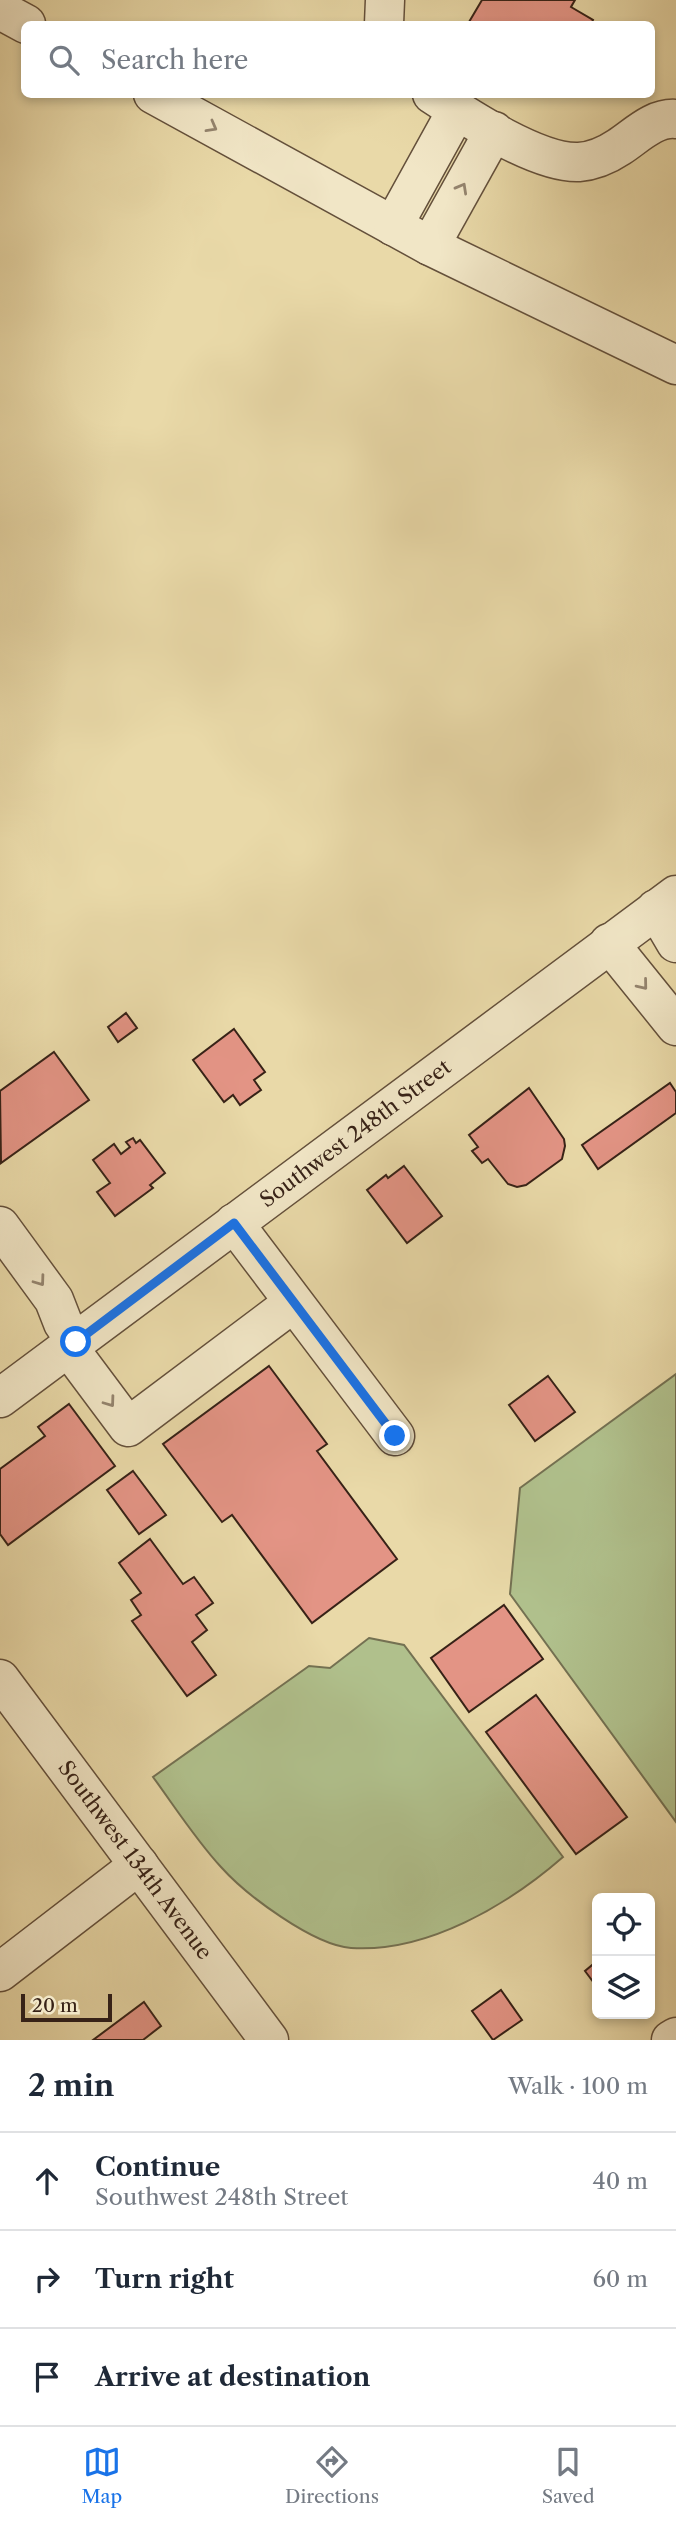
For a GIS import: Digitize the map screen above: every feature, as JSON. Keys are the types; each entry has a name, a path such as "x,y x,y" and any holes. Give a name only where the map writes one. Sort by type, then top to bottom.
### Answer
{"street":[{"path":"384,21 385,0"},
{"path":"0,10 21,21"},
{"path":"160,98 430,246 676,365"},
{"path":"393,226 445,102 494,131 551,159 578,162 600,158 651,124 676,119"},
{"path":"430,246 494,131"},
{"path":"666,902 676,943"},
{"name":"Southwest 248th Street","path":"0,1398 666,902"},
{"path":"610,943 676,1026"},
{"path":"234,1223 395,1436"},
{"path":"0,1226 54,1300 72,1345 128,1427 293,1303"},
{"name":"Southwest 134th Avenue","path":"0,1679 269,2040"},
{"path":"0,1972 139,1865"},
{"path":"671,2040 676,2036"}],"green space":[{"path":"676,1374 676,1822 510,1594 520,1488"},
{"path":"369,1638 404,1645 563,1857 517,1892 465,1922 408,1943 351,1948 318,1938 281,1917 247,1891 212,1857 153,1777 309,1666 330,1668"}],"building":[{"path":"482,0 575,0 571,7 593,20 592,21 470,21"},
{"path":"126,1013 137,1028 118,1042 108,1027"},
{"path":"234,1029 265,1072 254,1080 261,1090 240,1105 233,1095 224,1102 193,1060"},
{"path":"54,1052 89,1100 1,1163 0,1091"},
{"path":"670,1083 676,1092 676,1113 598,1169 582,1145"},
{"path":"529,1088 564,1139 565,1146 562,1159 526,1185 517,1187 508,1184 488,1159 482,1163 472,1151 478,1147 469,1135"},
{"path":"133,1138 136,1143 140,1140 165,1173 150,1185 153,1188 115,1216 97,1192 110,1183 93,1160 114,1144 121,1154 130,1147 126,1142"},
{"path":"404,1166 442,1216 407,1243 367,1190 386,1175 388,1178"},
{"path":"269,1366 327,1444 317,1451 397,1559 312,1623 232,1515 222,1522 163,1444"},
{"path":"548,1376 575,1412 535,1441 509,1405"},
{"path":"69,1404 115,1466 8,1545 0,1534 0,1469 45,1436 38,1427"},
{"path":"133,1471 166,1515 139,1534 107,1490"},
{"path":"150,1539 183,1584 194,1577 213,1603 196,1615 207,1630 192,1642 216,1675 187,1696 132,1621 141,1615 131,1600 141,1593 119,1563"},
{"path":"504,1605 543,1659 469,1712 431,1658"},
{"path":"536,1695 627,1817 576,1854 486,1732"},
{"path":"592,1965 592,1980 585,1971"},
{"path":"501,1990 522,2020 493,2040 472,2011"},
{"path":"144,2002 161,2026 143,2040 93,2040"}],"route":[{"path":"76,1342 234,1223 395,1436"}]}
